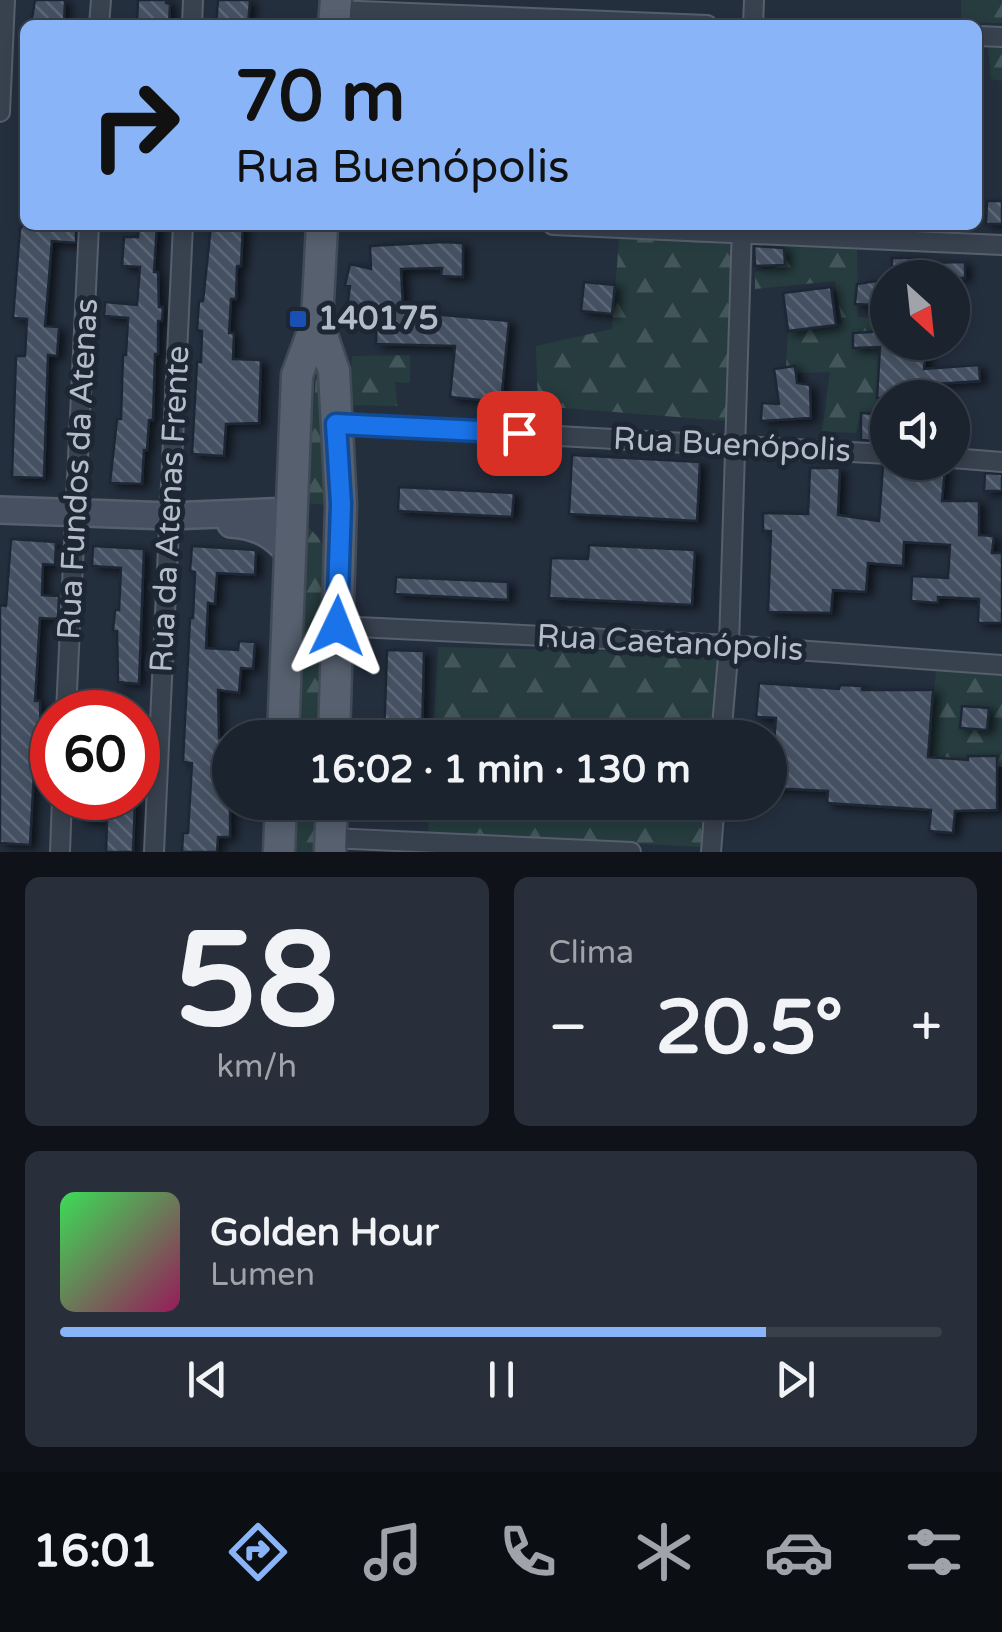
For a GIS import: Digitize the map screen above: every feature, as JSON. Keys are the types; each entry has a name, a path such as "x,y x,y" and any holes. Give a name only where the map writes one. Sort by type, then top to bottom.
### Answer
{"main road":[{"path":"284,720 297,375 317,321 322,230"},
{"path":"317,321 334,371 341,504 334,720"},
{"path":"292,511 306,515 322,529 338,588"},
{"path":"279,852 280,820"},
{"path":"330,845 331,820"}],"street":[{"path":"0,112 4,0"},
{"path":"335,12 564,20"},
{"name":"Rua Fundos da Atenas","path":"67,690 89,230"},
{"name":"Rua da Atenas Frente","path":"154,852 183,230"},
{"path":"723,720 730,645 738,444 742,230"},
{"path":"758,230 1002,245"},
{"name":"Rua Buenópolis","path":"336,424 870,453"},
{"path":"970,459 1002,462"},
{"path":"0,510 170,516 292,511"},
{"path":"203,515 218,523 262,529 275,536 290,554"},
{"name":"Rua Caetanópolis","path":"337,626 730,645 1002,666"},
{"path":"60,852 61,820"},
{"path":"711,852 714,820"},
{"path":"330,845 631,852"}],"green space":[{"path":"961,0 1002,0 1002,23 961,20"},
{"path":"988,47 1002,48 1002,81 991,79"},
{"path":"619,239 734,240 727,421 538,406 536,346 612,329"},
{"path":"784,242 857,247 858,317 870,318 870,360 879,360 878,380 870,380 870,412 861,413 856,433 822,431 830,372 796,373 786,367 788,331 842,323 835,281 755,289 755,272 785,265"},
{"path":"318,346 327,505 307,503"},
{"path":"410,355 410,383 395,382 397,406 349,405 352,356"},
{"path":"308,527 321,542 326,564 328,639 323,720 300,720"},
{"path":"438,647 722,654 715,720 434,720"},
{"path":"936,671 1002,676 1002,767 928,759"},
{"path":"294,820 318,820 317,852 293,852"},
{"path":"429,820 704,820 701,847 428,833"}],"building":[{"path":"35,0 65,0 64,20 32,20"},
{"path":"138,0 166,0 170,4 169,20 137,20"},
{"path":"218,0 250,0 248,20 216,20"},
{"path":"987,201 1002,201 1002,224 986,224"},
{"path":"20,229 76,230 76,243 52,241 45,326 59,327 57,356 48,355 44,478 12,477 16,356 25,356 27,319 13,318"},
{"path":"139,230 157,230 154,272 158,272 159,307 163,307 155,354 153,420 149,420 142,484 110,483 117,419 121,419 128,318 104,316 105,302 137,305 140,267 122,266 124,237 138,237"},
{"path":"210,230 243,230 241,266 237,266 236,299 231,299 229,333 234,333 233,359 261,360 259,423 226,424 224,456 192,454 197,362 201,362 199,301 203,301"},
{"path":"463,243 463,277 441,276 442,268 401,269 403,307 433,308 433,314 509,321 501,402 450,397 455,346 376,344 377,311 347,309 350,286 345,285 350,264 371,269 370,246"},
{"path":"754,246 784,248 785,265 755,266"},
{"path":"584,282 615,285 612,314 581,311"},
{"path":"870,282 870,305 855,304 857,284"},
{"path":"831,287 836,325 788,331 783,293"},
{"path":"870,332 870,347 853,348 853,333"},
{"path":"879,360 925,360 924,369 979,365 980,381 878,380"},
{"path":"795,366 797,383 810,385 811,418 761,421 762,403 779,404 774,369"},
{"path":"861,413 870,414 870,441 861,440"},
{"path":"572,455 700,462 697,521 569,514"},
{"path":"810,468 840,468 838,515 879,521 882,480 944,480 942,501 979,501 979,535 994,536 992,553 1002,553 1002,623 978,623 979,599 938,597 938,603 911,601 912,576 948,578 950,545 904,542 903,566 868,563 866,592 833,590 831,613 768,612 771,531 763,531 763,513 808,514"},
{"path":"985,473 1002,474 1002,491 984,491"},
{"path":"399,487 514,493 512,517 398,511"},
{"path":"11,539 56,542 55,565 43,564 42,595 59,596 58,619 40,618 36,690 30,690 30,845 0,843 0,605 6,606"},
{"path":"589,545 695,550 692,605 549,598 551,558 588,559"},
{"path":"93,546 144,549 139,684 118,682 117,631 113,630 115,610 119,610 121,568 92,566"},
{"path":"192,546 256,550 255,575 217,573 215,604 208,603 206,648 238,650 239,641 255,642 253,669 241,668 239,693 218,690 219,720 212,720 212,820 230,820 230,837 218,837 217,852 182,852 183,833 188,833 192,763 183,762 195,572 190,571"},
{"path":"396,577 508,582 508,600 395,594"},
{"path":"387,650 424,651 422,720 385,720"},
{"path":"759,683 933,690 928,757 968,760 968,756 997,756 997,810 955,811 953,833 929,831 931,810 827,803 828,791 787,789 787,720 756,717"},
{"path":"962,706 989,708 987,730 960,728"},
{"path":"94,820 134,820 133,852 106,852 107,822"}],"place":[{"name":"140175","path":"298,319"}],"route":[{"path":"337,626 341,504 336,424 519,433"}]}
